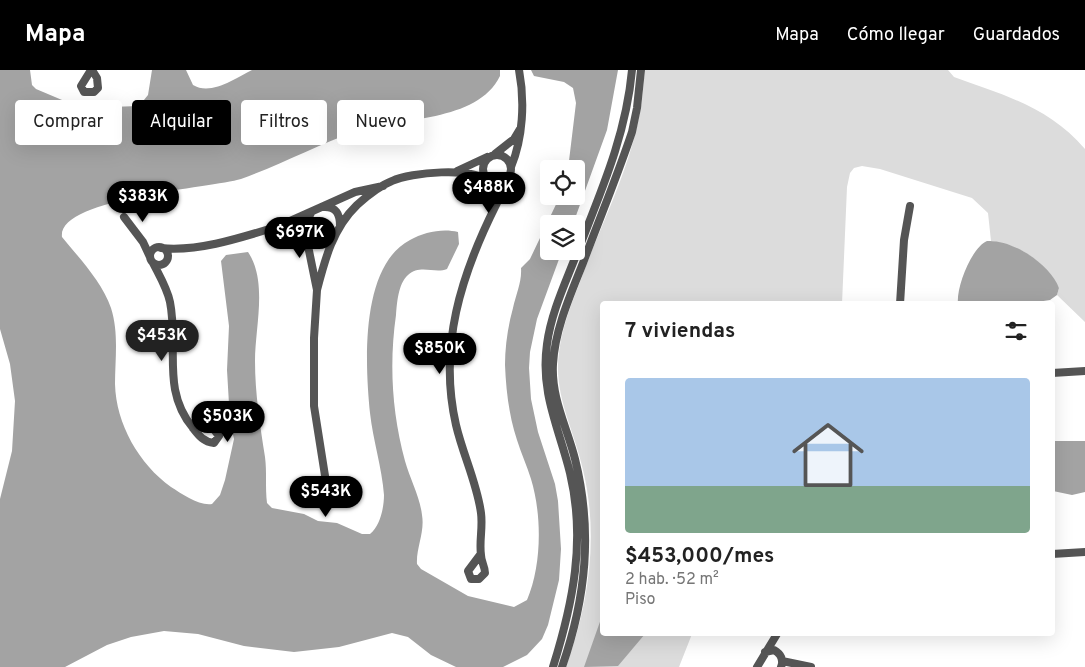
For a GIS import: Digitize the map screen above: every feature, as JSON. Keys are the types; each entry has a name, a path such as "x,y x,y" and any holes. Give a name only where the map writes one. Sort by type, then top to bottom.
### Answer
{"street":[{"path":"480,555 483,529 482,514 477,490 456,425 451,389 454,315 466,272 510,171 520,139 522,98 519,70"},
{"path":"553,667 571,608 576,567 577,537 576,501 570,474 550,411 545,382 547,346 554,314 618,146 627,108 632,70"},
{"path":"562,667 583,592 586,531 580,480 555,393 553,375 554,348 566,305 632,132 637,108 641,70"},
{"path":"453,173 492,155 514,139 520,129"},
{"path":"326,482 314,406 314,338 317,290 334,238 340,226 357,205 392,180 412,176 453,173 477,174 487,180 500,183 510,171 508,159 492,155"},
{"path":"492,155 482,168 487,180 495,190 496,205"},
{"path":"143,242 159,247 178,248 215,242 279,226 363,190 383,186"},
{"path":"323,207 329,206 340,214 340,226"},
{"path":"900,301 904,240 910,206"},
{"path":"312,212 306,219 306,236 317,290"},
{"path":"124,216 143,242 170,302 173,334 174,392 183,415 192,428"},
{"path":"279,226 296,226 312,240 323,242 334,238"},
{"path":"151,260 151,252 159,247"},
{"path":"159,247 167,254 161,280"},
{"path":"151,260 158,265 166,261 178,248"},
{"path":"1055,373 1085,371"},
{"path":"1055,554 1085,552"},
{"path":"761,662 776,636"},
{"path":"777,636 778,652 782,664 811,667"},
{"path":"761,662 771,650 778,652"}],"shaded area":[{"path":"0,70 30,70 32,85 36,89 62,100 15,100 15,145 122,145 122,107 132,106 132,145 231,145 231,100 144,100 148,95 152,70 186,70 193,85 200,88 208,88 223,85 252,70 500,70 500,76 489,91 474,102 436,116 424,118 424,100 337,100 337,138 327,142 327,100 241,100 241,145 320,145 241,179 109,204 84,213 67,224 62,237 96,280 111,308 116,336 116,399 131,442 139,455 159,478 185,496 207,504 212,504 220,495 234,439 230,421 227,370 229,326 221,261 226,255 248,252 258,277 259,305 255,373 266,463 267,503 272,508 304,514 318,521 337,523 362,534 370,534 381,516 384,495 371,423 368,393 367,344 369,318 374,293 382,271 394,253 410,240 421,235 446,230 458,232 459,244 447,269 417,270 408,275 400,288 397,305 392,370 393,388 401,443 423,521 417,564 421,569 468,596 514,607 527,600 532,586 538,556 539,524 535,493 514,431 510,412 505,365 507,336 520,283 521,268 530,259 540,238 540,260 559,260 537,319 530,352 531,399 538,432 555,484 561,549 559,580 548,625 542,639 527,655 503,667 456,667 431,655 408,637 392,633 339,647 294,652 244,646 198,634 164,631 131,637 107,645 65,667 0,667 0,499 12,451 15,401 10,364 0,329"},
{"path":"531,70 618,70 607,130 585,191 585,160 569,160 576,103 573,88 564,82 534,76"},
{"path":"645,70 948,70 954,77 1025,104 1056,123 1085,149 1085,322 1057,295 1059,288 1039,262 1011,246 991,241 988,213 972,198 880,169 862,166 854,168 850,173 847,187 842,301 600,301 600,636 691,636 679,667 566,667 581,618 586,594 591,544 588,495 559,383 559,352 571,304 618,186 631,149 641,107"},
{"path":"556,205 580,205 576,215 551,215"},
{"path":"987,241 997,241 1008,244 1029,255 1039,262 1054,279 1059,288 1057,295 1050,300 1044,301 958,301 959,288 966,269 981,245"},
{"path":"1055,441 1085,441 1085,492 1072,495 1055,491"},
{"path":"600,622 600,636 643,636 618,666 584,667"}]}
